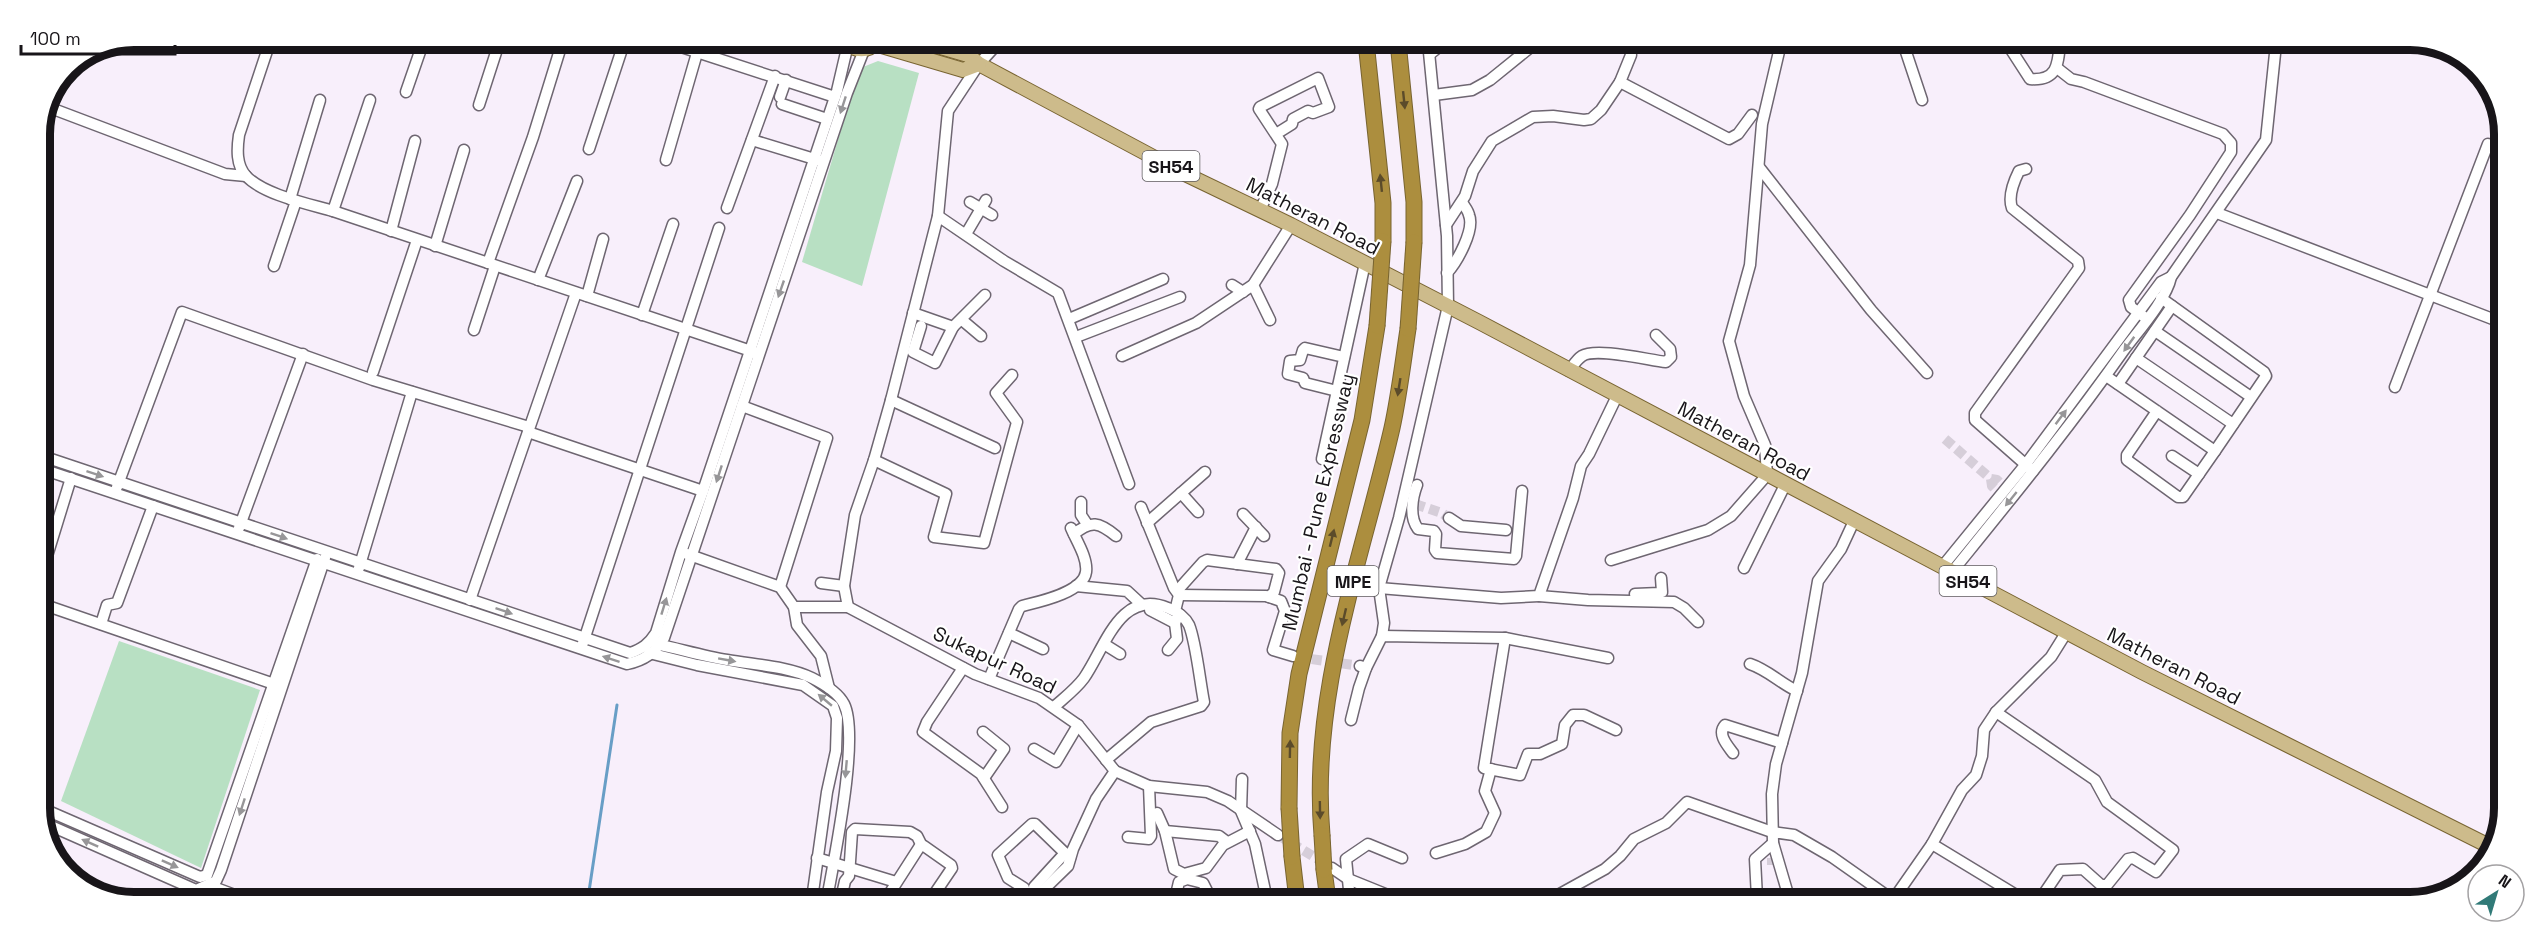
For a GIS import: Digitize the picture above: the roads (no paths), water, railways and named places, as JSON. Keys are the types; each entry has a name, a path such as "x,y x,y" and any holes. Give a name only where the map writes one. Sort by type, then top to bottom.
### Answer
{"highway":[{"name":"Mumbai - Pune Expressway","path":"1296,892 1289,808 1290,733 1299,674 1362,420 1377,326 1383,241 1383,203 1367,49"},
{"name":"MPE","path":"1328,892 1328,869 1322,835 1321,736 1330,680 1392,426 1408,329 1414,242 1414,202 1399,49"}],"main road":[{"path":"887,49 963,70 979,64"},
{"name":"Matheran Road","path":"947,49 968,55 979,64 1183,173 1291,225 1448,306 2066,633 2485,844"}],"street":[{"path":"246,176 238,162 239,135 268,49"},
{"path":"406,92 421,49"},
{"path":"479,105 497,49"},
{"path":"474,330 491,265 560,49"},
{"path":"589,149 622,49"},
{"path":"686,49 835,97"},
{"path":"819,161 845,49"},
{"path":"654,647 656,633 681,552 755,352 819,161 870,49"},
{"path":"848,607 844,586 855,515 891,400 938,216 948,111 979,64 993,49"},
{"path":"1429,49 1446,225 1448,306 1410,503 1415,526 1418,529 1434,531 1437,553 1514,559 1522,491"},
{"path":"1430,54 1436,49"},
{"path":"1434,95 1472,90 1490,80 1528,49"},
{"path":"1446,225 1462,202 1473,171 1492,141 1533,117 1553,116 1584,120 1591,118 1601,110 1620,82 1631,55 1629,49"},
{"path":"1611,560 1708,530 1731,516 1767,476 1765,445 1744,396 1729,341 1750,265 1762,124 1778,49"},
{"path":"1905,49 1922,100"},
{"path":"2011,49 2030,79 2049,76 2057,68 2059,49"},
{"path":"1947,569 2002,489 2030,467 2156,299 2161,282 2171,277 2266,140 2275,49"},
{"path":"666,160 697,53"},
{"path":"2057,68 2071,79 2223,134 2231,143 2231,152 2190,215 2129,300 2129,305 2143,316"},
{"path":"727,208 775,76"},
{"path":"1260,210 1272,184 1282,144 1276,134 1260,106 1318,78 1329,107 1314,113 1308,111 1293,119 1292,124 1276,134"},
{"path":"786,81 781,100 828,119"},
{"path":"1620,82 1729,139 1738,134 1752,115"},
{"path":"274,266 320,100"},
{"path":"333,211 370,100"},
{"path":"53,109 225,174 246,176 293,200 333,211 755,352"},
{"path":"752,140 819,161"},
{"path":"391,231 415,141"},
{"path":"2395,387 2488,144 2494,145"},
{"path":"435,246 464,150"},
{"path":"1759,167 1871,310 1927,373"},
{"path":"2026,170 2019,171 2016,177 2010,202 2012,208 2078,261 2079,268 1975,413 1975,420 2030,467"},
{"path":"538,280 577,181"},
{"path":"970,202 984,204 992,215"},
{"path":"1447,273 1455,264 1466,242 1470,220 1469,213 1462,202"},
{"path":"966,234 984,204"},
{"path":"2217,213 2429,296 2494,319"},
{"path":"938,216 1004,261 1058,293 1129,484"},
{"path":"642,315 673,224"},
{"path":"1122,356 1196,323 1253,285 1291,225"},
{"path":"583,643 720,228"},
{"path":"587,296 603,239"},
{"path":"373,372 417,240"},
{"path":"1322,459 1365,264"},
{"path":"1069,319 1163,279"},
{"path":"1232,285 1243,292"},
{"path":"1253,285 1270,320"},
{"path":"2138,288 2172,306 2265,372 2266,376 2182,497 2178,498 2127,460 2127,455 2157,411"},
{"path":"470,600 576,293"},
{"path":"921,327 913,352 935,363 957,323 985,295"},
{"path":"1076,337 1180,297"},
{"path":"2118,384 2172,306"},
{"path":"114,493 182,312 703,491"},
{"path":"913,312 957,323 981,336"},
{"path":"1947,569 2106,376 2143,316"},
{"path":"2155,331 2251,397"},
{"path":"1569,371 1582,355 1593,353 1641,356 1666,362 1671,357 1670,349 1656,335"},
{"path":"1337,391 1305,383 1303,378 1288,374 1290,361 1300,360 1305,348 1344,357"},
{"path":"359,569 470,600 583,643 627,664 644,660 664,638 742,406 755,352"},
{"path":"237,534 303,354"},
{"path":"2136,357 2233,424"},
{"path":"874,460 946,494 934,537 984,543 1017,422 996,393 1012,375"},
{"path":"2106,376 2215,451"},
{"path":"359,569 412,392"},
{"path":"1539,596 1573,498 1581,466 1617,396"},
{"path":"891,400 996,448"},
{"path":"742,406 827,438 780,587"},
{"path":"2172,456 2199,474"},
{"path":"50,459 241,523 321,556 583,643 630,653 654,647 794,672 810,677 837,694 844,705 850,738 828,892"},
{"path":"50,471 237,534 321,556"},
{"path":"1147,523 1205,472"},
{"path":"50,546 71,478"},
{"path":"1352,720 1363,667 1382,636 1384,623 1379,588 1417,485"},
{"path":"1744,568 1785,485"},
{"path":"1181,493 1198,512"},
{"path":"1081,502 1081,515 1086,524"},
{"path":"101,624 107,605 117,603 153,506"},
{"path":"1141,507 1178,593 1177,639 1168,650"},
{"path":"1243,514 1264,536"},
{"path":"1449,518 1461,526 1506,530"},
{"path":"1772,858 1776,764 1797,691 1818,581 1840,549 1854,521"},
{"path":"989,679 1022,606 1046,600 1070,590 1076,586 1086,572 1085,562 1072,531 1086,524 1092,524 1116,536"},
{"path":"1237,564 1256,527"},
{"path":"681,552 780,587 794,607 797,625 821,656 829,688"},
{"path":"50,812 200,877 207,875 321,556"},
{"path":"52,826 196,890 216,881 321,556"},
{"path":"1178,593 1207,560 1276,569 1278,573 1274,592 1269,597"},
{"path":"1649,598 1662,592 1661,578"},
{"path":"821,583 844,586"},
{"path":"1076,586 1127,591 1142,609"},
{"path":"1379,588 1501,598 1539,596 1649,598 1674,602 1698,622"},
{"path":"1178,593 1269,597 1281,601 1285,611 1274,650 1293,656"},
{"path":"1612,595 1626,598"},
{"path":"1054,707 1083,680 1102,654 1124,616 1155,603 1189,624 1204,702 1201,706 1151,722 1106,760"},
{"path":"50,607 274,684"},
{"name":"Sukapur Road","path":"794,607 848,607 963,668 1039,698 1054,707 1078,725 1106,760 1110,773 1149,786 1208,792 1228,801 1278,835"},
{"path":"1009,633 1043,649"},
{"path":"1902,892 1962,790 1976,775 1982,756 1984,730 1996,712 2052,657 2066,633"},
{"path":"1382,636 1505,638 1608,658"},
{"path":"1505,638 1484,768 1520,775 1528,754 1540,754 1562,744 1565,725 1573,715 1584,715 1616,730"},
{"path":"654,647 706,667 803,685 833,706 837,718 836,752 827,792 813,892"},
{"path":"1102,654 1120,654"},
{"path":"1094,674 1102,654"},
{"path":"1750,664 1766,669 1782,683 1797,691"},
{"path":"963,668 927,722 923,732 984,778 1002,807"},
{"path":"1996,712 2095,780 2107,802 2174,850 2156,873 2130,858 2107,885 2101,885 2083,869 2060,870 2045,892"},
{"path":"1034,749 1056,762 1078,725"},
{"path":"1733,753 1723,739 1722,730 1725,725 1782,743"},
{"path":"983,732 1004,750 984,778"},
{"path":"1436,853 1465,844 1486,832 1495,813 1485,791 1491,769"},
{"path":"1041,892 1068,866 1068,855 1035,824 1032,824 999,852 998,855 1008,878 1029,887 1068,855 1110,773"},
{"path":"1242,778 1241,811 1255,844 1265,892"},
{"path":"1128,837 1149,839 1151,836 1149,786"},
{"path":"1564,892 1605,869 1634,839 1666,823 1687,802 1772,840 1787,892"},
{"path":"1157,813 1165,831 1174,869 1184,874 1206,868 1227,842 1250,831"},
{"path":"843,892 851,869 852,832 855,829 910,832 917,836 922,846 951,865 952,868 936,892"},
{"path":"1165,831 1219,836 1227,842"},
{"path":"1756,892 1755,858 1772,840 1794,835 1882,892"},
{"path":"119,856 124,844"},
{"path":"1349,892 1346,859 1368,844 1402,858"},
{"path":"1932,844 2011,892"},
{"path":"890,892 922,846"},
{"path":"817,858 896,882"},
{"path":"1328,869 1380,892"},
{"path":"1180,892 1179,882 1187,879 1203,883 1208,892"},
{"path":"208,885 227,892"}],"waterway":[{"path":"589,892 617,705"}],"tunnel":[{"path":"1945,439 1991,479 1997,480 2002,485"},
{"path":"1991,479 1992,486 1997,491"},
{"path":"1415,504 1442,513 1449,518"},
{"path":"1297,657 1360,666"},
{"path":"1278,835 1326,864"},
{"path":"1772,858 1772,865"}]}
